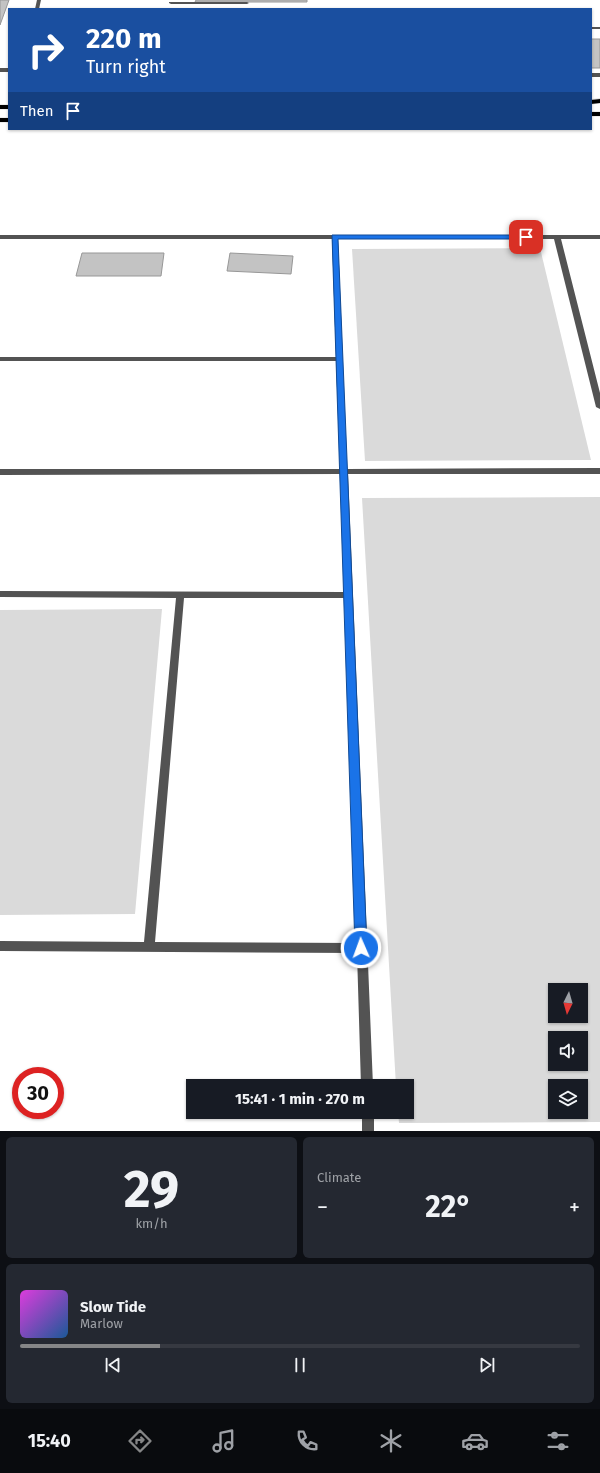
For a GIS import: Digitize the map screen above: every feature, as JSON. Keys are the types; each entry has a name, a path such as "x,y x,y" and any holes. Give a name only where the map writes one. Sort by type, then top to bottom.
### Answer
{"street":[{"path":"171,1 248,3"},
{"path":"0,237 600,236"},
{"path":"335,237 367,1079"},
{"path":"557,237 600,407"},
{"path":"0,359 339,359"},
{"path":"590,368 600,368"},
{"path":"0,472 600,471"},
{"path":"0,594 348,595"},
{"path":"149,947 180,594"},
{"path":"0,946 361,948"},
{"path":"368,1119 368,1131"}],"shaded area":[{"path":"540,248 591,460 365,461 352,249"},
{"path":"600,497 600,1122 399,1123 399,1119 414,1119 414,1079 396,1079 362,498"},
{"path":"162,609 135,914 0,915 0,610"}],"building":[{"path":"0,0 9,0 0,25"},
{"path":"196,0 307,0 307,2 195,2"},
{"path":"592,39 600,39 600,68 592,68"},
{"path":"82,253 164,253 161,276 76,276"},
{"path":"230,253 293,256 291,274 227,271"}],"route":[{"path":"361,948 335,237 526,237"}]}
